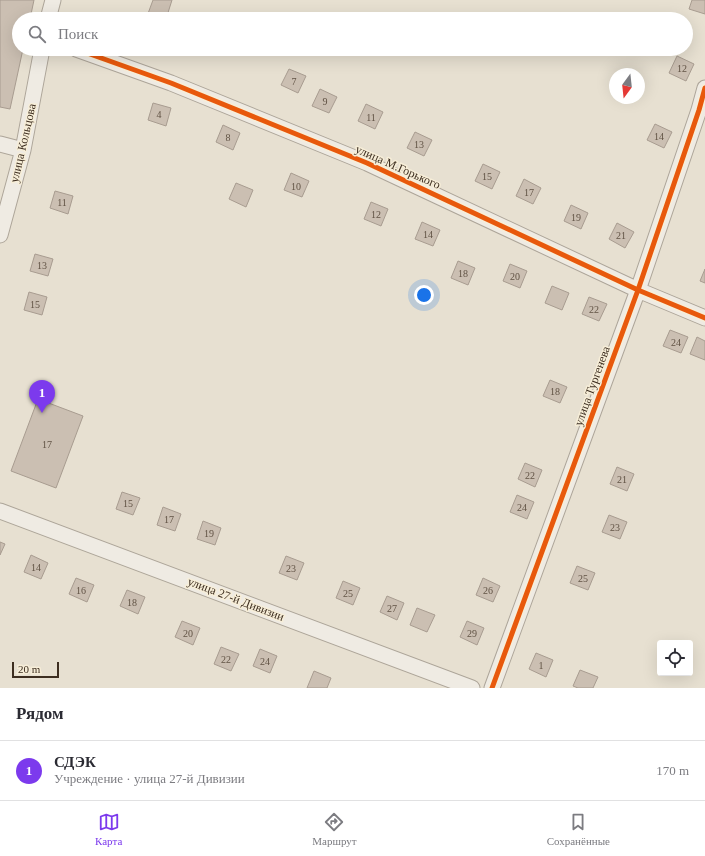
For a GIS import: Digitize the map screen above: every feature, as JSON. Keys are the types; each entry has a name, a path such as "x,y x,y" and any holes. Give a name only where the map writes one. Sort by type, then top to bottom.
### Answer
{"street":[{"path":"50,12 53,0"},
{"name":"улица Кольцова","path":"0,235 23,150 41,56"},
{"name":"улица М.Горького","path":"96,56 171,83 367,163 638,290 705,318"},
{"name":"улица Тургенева","path":"492,688 638,290 699,110 705,88"},
{"path":"0,144 23,150"},
{"name":"улица 27-й Дивизии","path":"0,511 472,688"}],"building":[{"path":"0,0 34,0 31,12 12,12 12,56 21,56 10,109 0,107"},
{"path":"153,0 172,0 168,12 149,12"},
{"path":"692,0 705,0 705,14 689,9"},
{"path":"677,56 694,64 686,81 669,73"},
{"path":"289,69 306,76 298,93 281,85"},
{"path":"320,89 337,97 329,113 312,106"},
{"path":"153,103 171,108 166,126 148,120"},
{"path":"366,104 383,112 375,129 358,121"},
{"path":"655,124 672,132 664,148 647,140"},
{"path":"223,125 240,133 233,150 216,142"},
{"path":"415,132 432,140 424,156 407,148"},
{"path":"483,164 500,172 492,189 475,181"},
{"path":"291,173 309,181 302,197 284,190"},
{"path":"524,179 541,188 533,204 516,196"},
{"path":"236,183 253,190 246,207 229,199"},
{"path":"55,191 73,196 68,214 50,208"},
{"path":"371,202 388,209 381,226 364,219"},
{"path":"571,205 588,213 581,229 564,221"},
{"path":"422,222 440,230 433,246 415,239"},
{"path":"617,223 634,232 625,248 609,239"},
{"path":"35,254 53,259 48,276 30,271"},
{"path":"458,261 475,268 468,285 451,278"},
{"path":"510,264 527,271 520,288 503,281"},
{"path":"705,269 705,283 700,281"},
{"path":"552,286 569,293 562,310 545,303"},
{"path":"29,292 47,297 42,315 24,310"},
{"path":"589,297 607,304 599,321 582,314"},
{"path":"670,330 688,337 681,353 663,346"},
{"path":"697,337 705,341 705,360 690,354"},
{"path":"550,380 567,387 560,403 543,396"},
{"path":"38,399 83,416 56,488 11,471"},
{"path":"525,463 542,470 535,487 518,479"},
{"path":"617,467 634,474 627,491 610,484"},
{"path":"122,492 140,498 133,515 116,509"},
{"path":"517,495 534,502 527,519 510,512"},
{"path":"163,507 181,514 175,531 157,525"},
{"path":"609,515 627,522 620,539 602,532"},
{"path":"203,521 221,528 215,545 197,539"},
{"path":"0,542 5,544 0,555"},
{"path":"31,555 48,563 41,579 24,572"},
{"path":"286,556 304,563 297,580 279,573"},
{"path":"577,566 595,573 588,590 570,583"},
{"path":"76,578 94,585 87,602 69,594"},
{"path":"483,578 500,586 493,602 476,595"},
{"path":"343,581 360,588 353,605 336,598"},
{"path":"127,590 145,597 138,614 120,606"},
{"path":"387,596 404,603 397,620 380,612"},
{"path":"417,608 435,615 427,632 410,625"},
{"path":"182,621 200,628 193,645 175,637"},
{"path":"467,621 484,628 477,645 460,637"},
{"path":"221,647 239,654 231,671 214,664"},
{"path":"260,649 277,656 270,673 253,666"},
{"path":"536,653 553,660 546,677 529,669"},
{"path":"580,670 598,677 593,688 578,688 573,686"},
{"path":"314,671 331,678 327,688 307,688"}],"cycle path":[{"path":"96,56 171,83 367,163 638,290 705,318"},
{"path":"492,688 638,290 699,110 705,88"}],"place":[{"name":"СДЭК","path":"42,413"}]}
